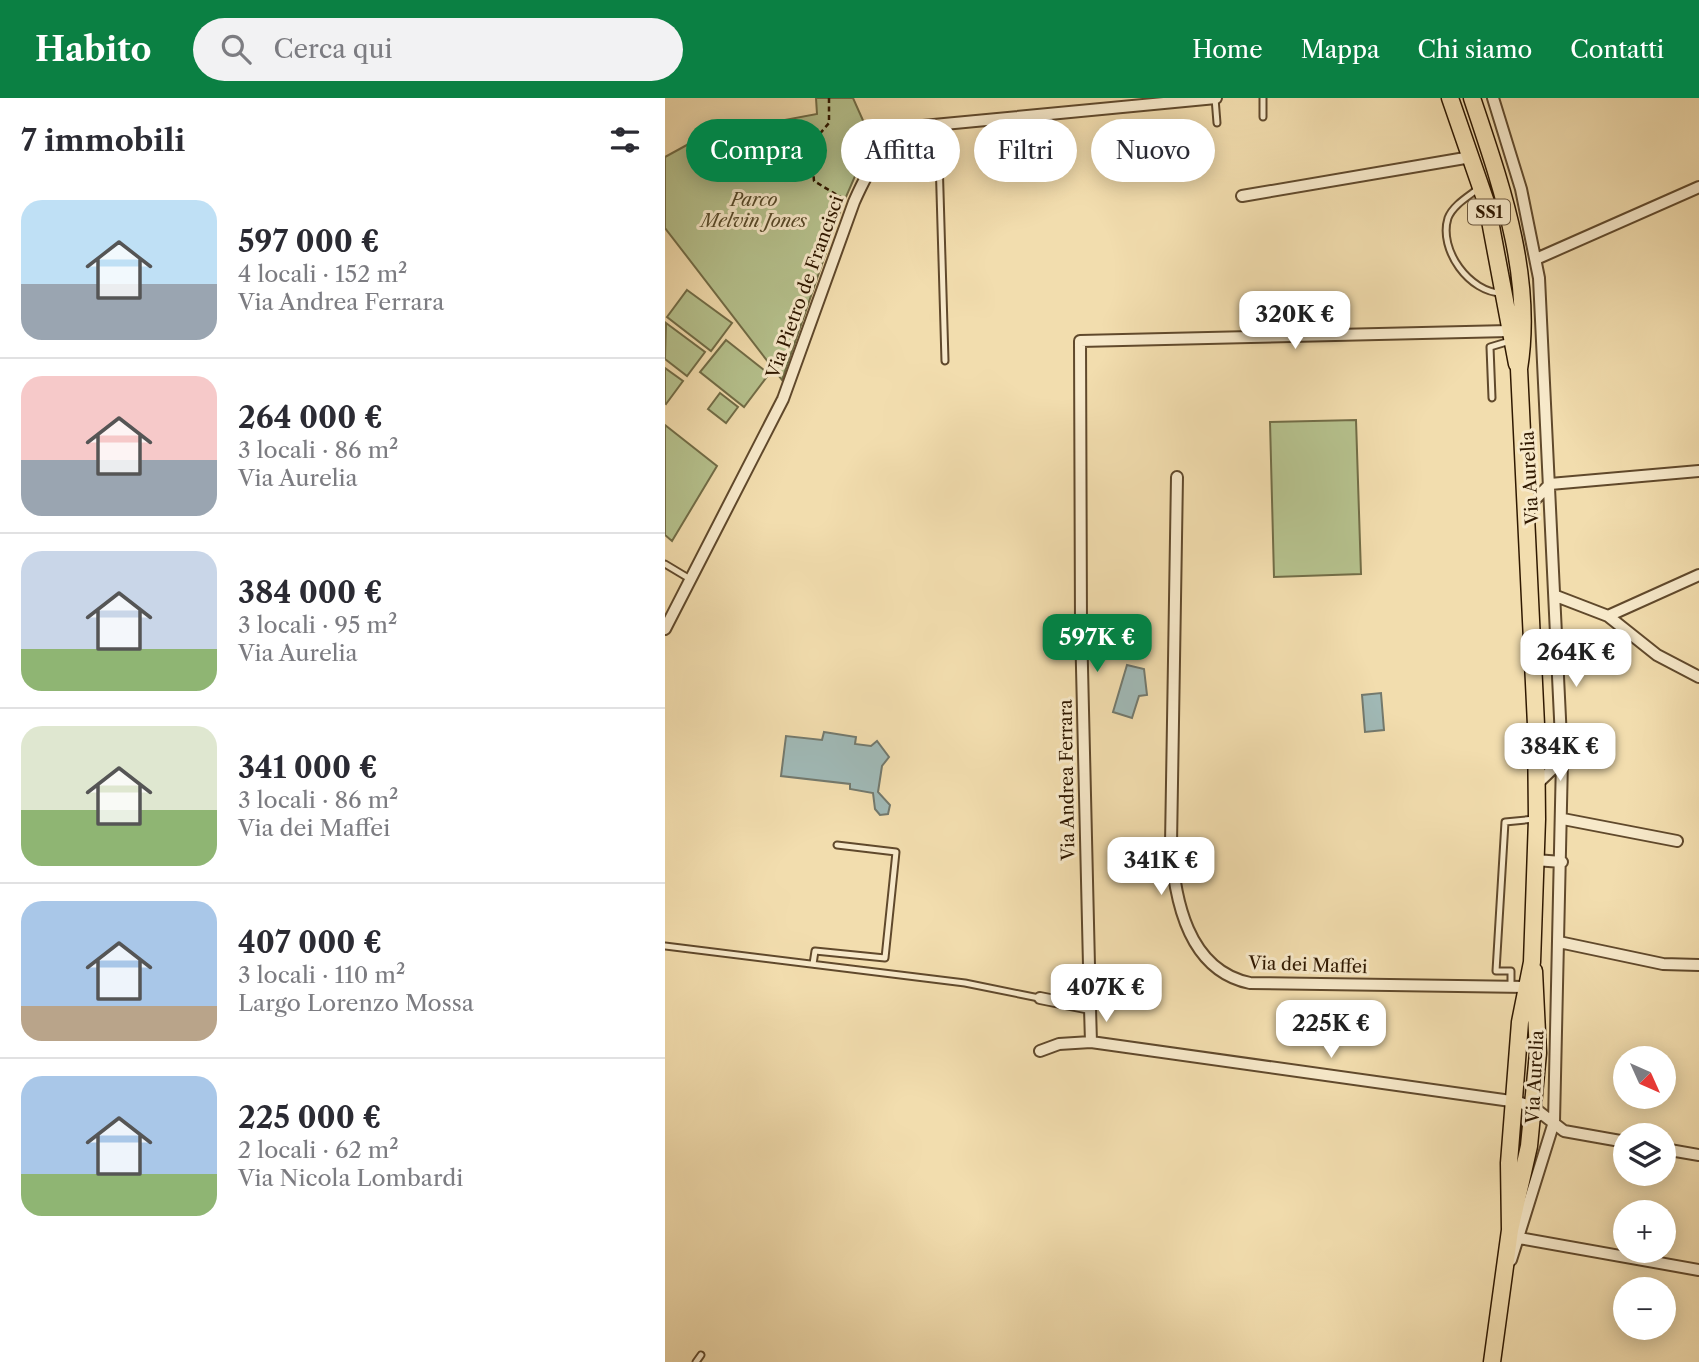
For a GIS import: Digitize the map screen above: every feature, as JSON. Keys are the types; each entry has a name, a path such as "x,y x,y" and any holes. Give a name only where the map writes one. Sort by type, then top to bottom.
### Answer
{"main road":[{"name":"Via Aurelia","path":"1450,98 1481,186 1505,293 1510,336 1519,369"},
{"name":"Via Aurelia","path":"1472,98 1496,168 1521,278 1524,324 1519,369 1537,785 1532,962 1538,1024 1533,1107 1514,1234 1502,1286 1495,1361"},
{"name":"Via Aurelia","path":"1514,1234 1509,1163 1520,1022 1519,987 1532,962"}],"street":[{"name":"Via Pietro de Francisci","path":"960,122 1215,98"},
{"name":"Via Aurelia","path":"1493,98 1521,189 1535,259 1550,484 1562,760 1563,820 1554,1122 1514,1234"},
{"path":"1496,168 1504,131"},
{"path":"1241,196 1471,157"},
{"name":"Via Pietro de Francisci","path":"666,623 783,399 863,182"},
{"path":"1535,259 1699,187"},
{"name":"Via Andrea Ferrara","path":"1091,1042 1080,625 1080,341 1510,336"},
{"path":"1526,509 1550,484 1699,471"},
{"name":"Via dei Maffei","path":"1177,477 1171,844 1178,901 1198,948 1219,971 1250,983 1519,987"},
{"path":"1608,616 1699,575"},
{"path":"1556,596 1608,616 1657,656 1699,677"},
{"path":"1537,785 1562,760"},
{"path":"1563,820 1677,841"},
{"path":"1535,860 1562,862"},
{"path":"1559,942 1663,964 1699,965"},
{"path":"1040,998 1090,1008"},
{"path":"1040,1051 1059,1044 1091,1042 1513,1101 1533,1107 1568,1132 1613,1140"},
{"path":"1676,1151 1699,1154"},
{"path":"1514,1234 1699,1270"}],"lane":[{"path":"1215,98 1217,123"},
{"path":"1263,98 1263,117"},
{"path":"940,182 945,361"},
{"path":"1481,186 1453,210 1447,227 1449,243 1457,264 1469,280 1487,292 1505,293"},
{"path":"1492,398 1490,347 1510,336"},
{"path":"665,564 690,579"},
{"path":"1519,987 1511,971 1496,971 1505,822 1537,818"},
{"path":"814,964 815,951 885,958 896,852 837,845"},
{"path":"665,946 965,983 1040,998"},
{"path":"696,1362 701,1354"}],"path":[{"path":"829,98 829,123 811,144 814,181 832,195 854,202"}],"green space":[{"name":"Parco Melvin Jones","path":"816,98 853,98 862,119 841,119 841,182 852,182 782,380 665,228 665,157 686,145 686,182 827,182 827,119 790,119 817,114"},
{"path":"687,290 732,323 711,351 667,317"},
{"path":"666,323 705,352 687,376 665,359"},
{"path":"726,340 769,374 744,407 700,372"},
{"path":"665,368 683,381 666,404 665,403"},
{"path":"720,393 738,407 726,423 708,409"},
{"path":"1356,420 1361,574 1274,577 1270,422"},
{"path":"665,425 717,466 672,541 665,535"}],"water":[{"path":"1127,665 1144,669 1147,695 1139,696 1132,718 1113,712"},
{"path":"1381,693 1384,730 1365,732 1362,695"},
{"path":"824,732 856,737 855,744 871,746 877,741 889,757 882,766 878,792 890,805 888,814 880,815 875,809 873,793 850,789 850,784 781,776 786,736 822,740"}]}
